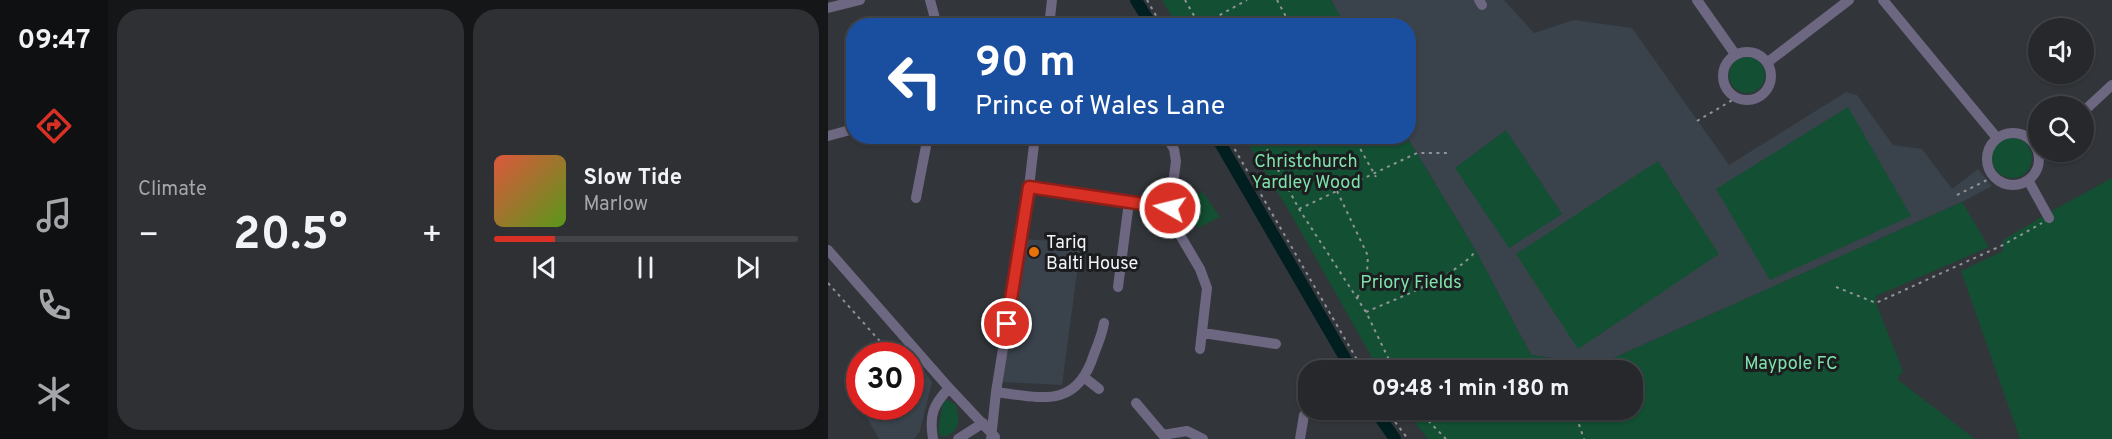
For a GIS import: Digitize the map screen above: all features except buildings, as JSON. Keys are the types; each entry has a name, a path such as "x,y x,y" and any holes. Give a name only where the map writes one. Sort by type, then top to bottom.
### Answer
{"street":[{"path":"828,8 860,0"},
{"path":"930,0 935,18"},
{"path":"1050,18 1052,0"},
{"path":"1697,0 1735,54"},
{"path":"1768,62 1849,0"},
{"path":"1883,0 1997,138"},
{"path":"1747,51 1759,54 1768,62 1772,74 1770,87 1761,97 1748,100 1736,98 1728,91 1723,81 1723,71 1727,61 1735,54 1747,51"},
{"path":"2094,102 2112,85"},
{"path":"828,136 846,131"},
{"path":"2028,137 2011,133 1997,138 1990,146 1986,156 1988,168 1993,177 2003,184 2015,185 2028,180 2036,170 2038,162"},
{"path":"916,198 926,144"},
{"path":"993,437 996,392 1034,144"},
{"path":"1171,144 1176,161 1170,208 1177,230 1200,269 1207,288 1200,349"},
{"path":"2028,180 2049,218"},
{"path":"1029,187 1170,208"},
{"path":"1118,287 1129,202"},
{"path":"828,250 993,437"},
{"path":"996,392 1038,398 1074,390 1091,368 1104,323"},
{"path":"1203,333 1276,344"},
{"path":"1085,378 1099,389"},
{"path":"933,439 932,418 936,402 949,388"},
{"path":"1136,403 1163,435 1188,431 1203,439"},
{"path":"1300,439 1303,420"},
{"path":"958,439 983,423"}],"path":[{"path":"1147,0 1157,18"},
{"path":"1185,0 1195,18"},
{"path":"1214,18 1246,0"},
{"path":"1277,0 1287,18"},
{"path":"1697,121 1736,98"},
{"path":"1232,144 1357,360"},
{"path":"1264,144 1299,209 1366,312 1389,360"},
{"path":"1358,144 1375,175"},
{"path":"1299,209 1375,175 1417,153 1449,153"},
{"path":"1957,195 1993,177"},
{"path":"1337,192 1368,256 1368,272 1357,298"},
{"path":"1836,287 1876,303 2003,245 2049,218"},
{"path":"1366,312 1465,264 1476,251"},
{"path":"828,283 881,342"},
{"path":"1394,420 1408,439"},
{"path":"1428,420 1446,439"},
{"path":"1577,420 1584,439"}],"shaded area":[{"path":"1331,0 1504,0 1534,33 1574,20 1632,28 1729,165 1846,92 1857,95 1893,145 1922,149 1952,189 1978,169 1992,186 1962,202 1609,360 1564,360 1531,355 1476,251 1411,144 1416,144 1416,18 1341,18"},
{"path":"1025,239 1081,243 1062,385 1002,382"},
{"path":"924,371 932,382 924,415"},
{"path":"868,420 923,420 920,431 914,439 879,439"}],"green space":[{"path":"1162,0 1331,0 1341,18 1173,18"},
{"path":"1747,57 1759,63 1765,75 1759,87 1747,93 1735,87 1729,75 1735,63"},
{"path":"1848,107 1911,216 1770,280 1716,189"},
{"path":"1506,130 1562,214 1509,248 1455,168"},
{"path":"2004,139 2020,139 2026,144 2028,162 2032,162 2031,166 2020,177 2004,177 1993,166 1993,150"},
{"path":"1248,144 1411,144 1476,251 1531,355 1564,360 1373,360"},
{"path":"1658,161 1719,254 1578,349 1516,254"},
{"path":"2112,178 2112,439 2020,439 1961,271 2003,251 2003,240"},
{"path":"1203,192 1220,217 1198,228 1184,202"},
{"name":"Maypole FC","path":"1962,202 1989,247 1876,296 1876,303 1903,371 1897,379 1975,439 1428,439 1413,420 1643,420 1643,360 1609,360"},
{"path":"947,400 955,404 958,425 952,433 942,437 938,432 943,402"}],"waterway":[{"path":"1136,0 1147,18"},
{"path":"1221,144 1346,360"},
{"path":"1382,420 1395,439"}],"place":[{"name":"Tariq Balti House","path":"1034,252"}],"route":[{"path":"1007,324 1029,187 1170,208"}],"park label":[{"name":"Christchurch Yardley Wood","path":"1306,171"},
{"name":"Priory Fields","path":"1411,282"}]}
